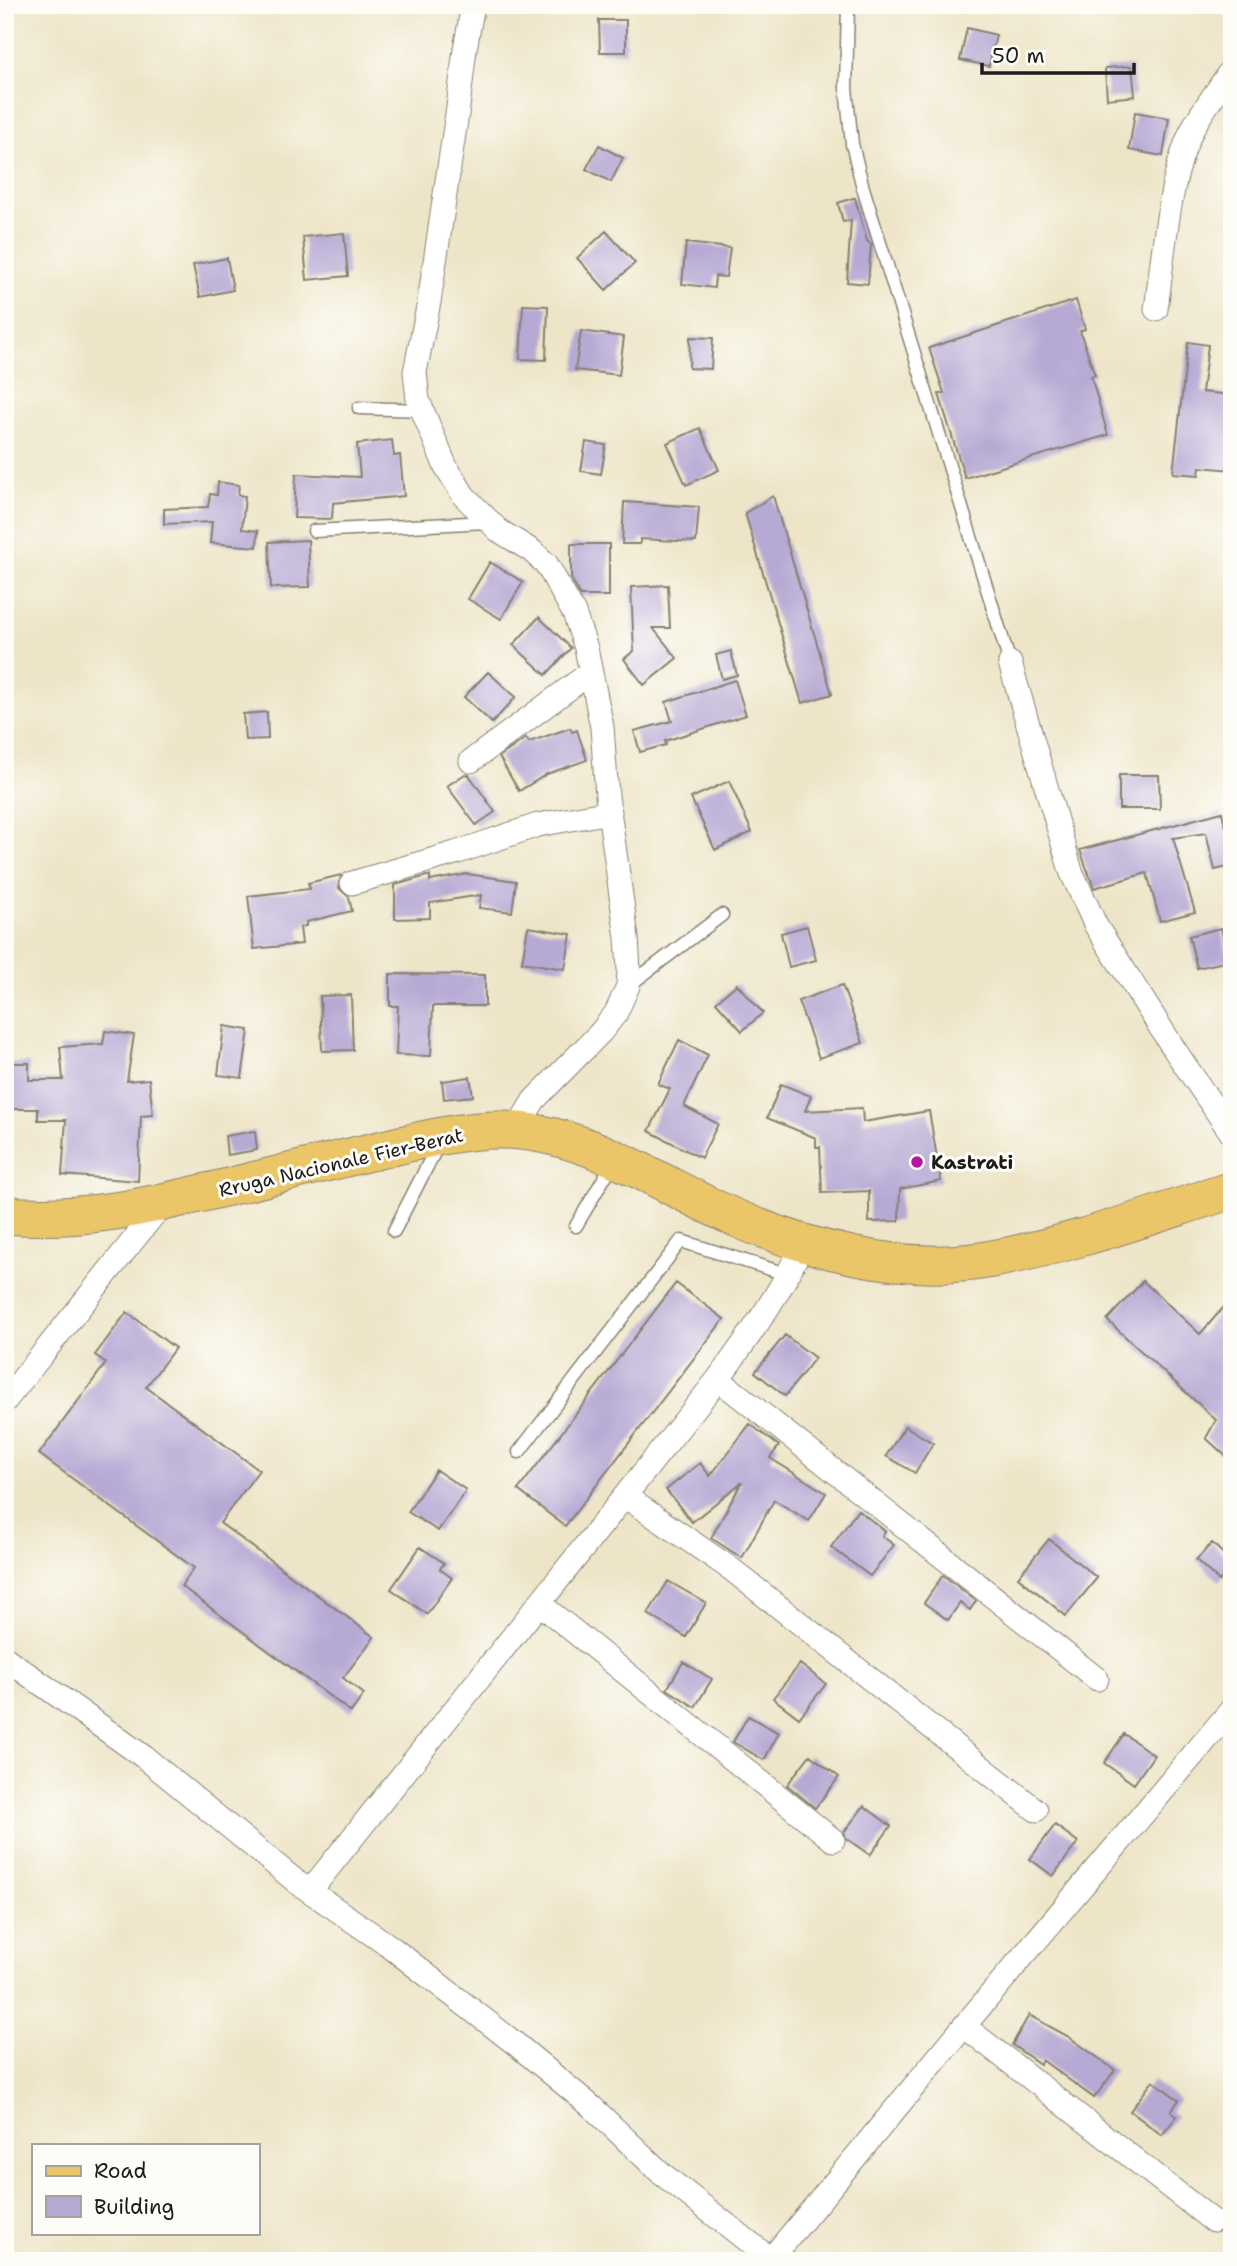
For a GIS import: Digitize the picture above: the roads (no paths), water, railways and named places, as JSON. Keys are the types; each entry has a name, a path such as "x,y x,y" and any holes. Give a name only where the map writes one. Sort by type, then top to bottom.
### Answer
{"main road":[{"name":"Rruga Nacionale Fier-Berat","path":"5,1214 78,1216 134,1209 400,1145 495,1130 516,1130 566,1139 755,1227 803,1242 858,1255 930,1264 979,1261 1073,1240 1232,1190"}],"street":[{"path":"473,5 429,302 415,372 418,400 445,465 464,496 487,522 532,551 547,565 574,613 591,672 601,727 627,938 628,986 616,1013 601,1032 534,1100 516,1130"},
{"path":"1156,309 1175,184 1184,152 1194,126 1232,68"},
{"path":"1010,663 1071,871 1096,926 1232,1134"},
{"path":"471,761 591,672"},
{"path":"352,883 538,825 610,812"},
{"path":"5,1401 163,1203"},
{"path":"310,1891 718,1379 759,1323 789,1275 803,1242"},
{"path":"718,1379 1097,1679"},
{"path":"626,1497 731,1569 1036,1810"},
{"path":"540,1604 833,1840"},
{"path":"5,1658 144,1757 310,1891 392,1948 527,2053 592,2107 662,2174 772,2260 964,2026 1232,1709"},
{"path":"964,2026 1213,2221"}],"lane":[{"path":"848,5 846,88 852,144 863,188 1010,663"},
{"path":"359,408 422,410"},
{"path":"314,531 487,522"},
{"path":"628,986 722,915"},
{"path":"394,1231 443,1137"},
{"path":"576,1226 615,1160"},
{"path":"519,1452 681,1241 789,1275"}],"place":[{"name":"Kastrati","path":"917,1162"}]}
